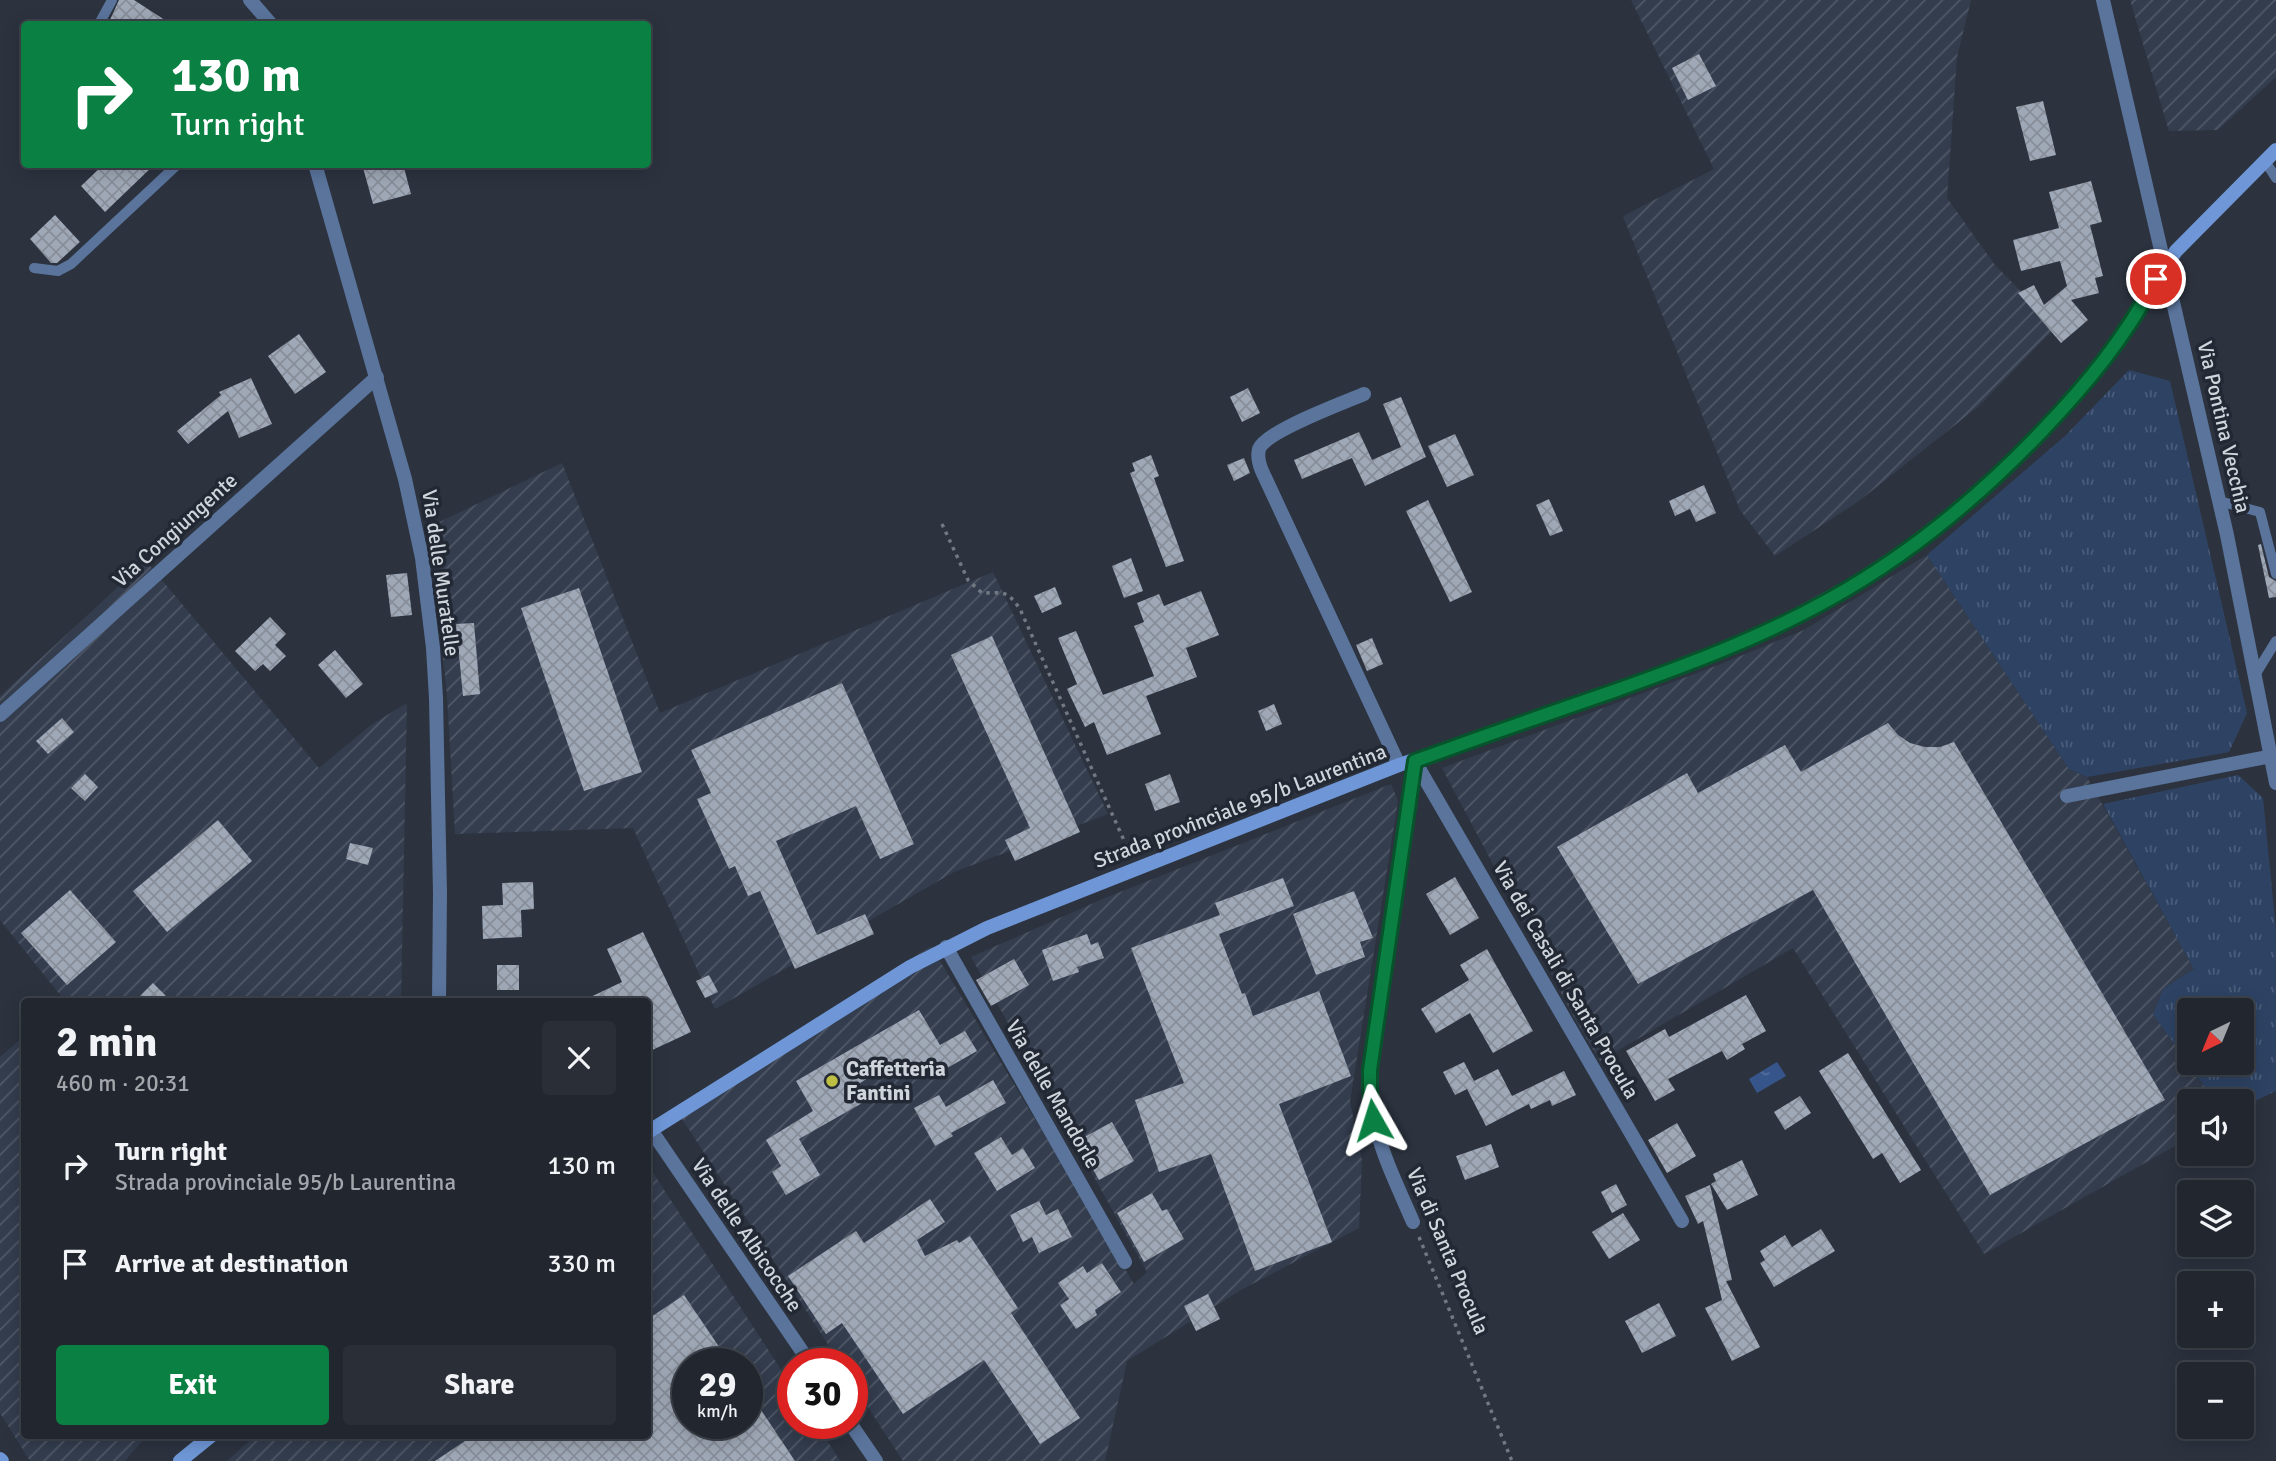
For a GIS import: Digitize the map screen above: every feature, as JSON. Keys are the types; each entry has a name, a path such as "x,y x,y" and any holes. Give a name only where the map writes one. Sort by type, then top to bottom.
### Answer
{"main road":[{"name":"Strada provinciale 95/b Laurentina","path":"651,1130 946,947 1024,912 1399,765 1667,672 1764,633 1827,601 1888,563 1965,505 2019,454 2092,377 2128,330 2166,264 2186,239 2276,150"},
{"path":"180,1461 207,1439"}],"street":[{"path":"250,0 268,21"},
{"name":"Via Pontina Vecchia","path":"2103,0 2219,501 2276,783"},
{"name":"Via delle Muratelle","path":"317,168 377,377 417,532 433,648 440,893 439,998"},
{"name":"Via Congiungente","path":"0,715 377,377"},
{"path":"1364,394 1270,436 1259,448 1258,458 1399,765"},
{"path":"2067,796 2272,756"},
{"name":"Via dei Casali di Santa Procula","path":"1415,761 1682,1222"},
{"name":"Via di Santa Procula","path":"1413,1222 1378,1138 1370,1089 1373,1048 1415,761"},
{"name":"Via delle Mandorle","path":"946,947 1125,1262"},
{"name":"Via delle Albicocche","path":"651,1134 800,1348"},
{"path":"861,1439 876,1461"}],"lane":[{"path":"101,21 112,0"},
{"path":"2265,161 2276,178"},
{"path":"34,268 58,271 71,264 174,168"},
{"path":"2219,501 2260,512 2276,574"},
{"path":"2255,675 2276,641"}],"path":[{"path":"942,524 970,584 982,593 1001,592 1012,599 1020,609 1137,869"},
{"name":"Via di Santa Procula","path":"1413,1222 1512,1461"}],"shaded area":[{"path":"1631,0 1971,0 1957,57 1947,198 1995,265 2056,327 1979,406 1859,501 1775,556 1740,510 1623,216 1714,169"},
{"path":"2130,0 2276,0 2276,77 2218,130 2169,131"},
{"path":"562,463 660,713 993,572 1108,814 954,872 715,1009 633,828 455,834 447,695 429,527"},
{"path":"1927,555 2069,769 2087,777 2194,969 2163,989 2153,1014 2177,1048 2177,1075 2196,1075 2206,1089 2177,1089 2177,1145 1984,1254 1793,948 1600,1061 1576,1021 1442,768 1716,666 1804,630"},
{"path":"146,561 319,768 371,725 407,703 401,998 63,998 0,920 0,696"},
{"path":"1391,784 1398,801 1350,1101 1362,1161 1359,1228 1241,1290 1127,1361 1105,1461 903,1461 868,1407 868,1348 830,1348 677,1111 931,946 1134,1284 1147,1272 971,957 1105,898"},
{"path":"21,1039 21,1439 144,1439 125,1461 30,1461 0,1413 0,1057"},
{"path":"651,1170 777,1363 777,1439 826,1439 840,1461 227,1461 252,1439 651,1439"}],"green space":[{"path":"2129,370 2170,381 2247,713 2229,752 2087,777 2069,769 1927,555 2065,436"},
{"path":"2238,775 2263,798 2276,931 2276,1091 2254,1101 2254,1089 2206,1089 2196,1075 2254,1075 2254,998 2177,998 2177,1048 2153,1014 2163,989 2194,969 2103,804"}],"water":[{"path":"1777,1062 1786,1076 1757,1093 1749,1079"}],"building":[{"path":"119,0 134,0 166,21 109,21"},
{"path":"1699,54 1716,86 1688,100 1672,68"},
{"path":"2043,101 2056,155 2030,161 2016,107"},
{"path":"100,168 151,168 105,212 81,186"},
{"path":"363,168 404,168 411,194 373,204"},
{"path":"2091,181 2102,222 2090,225 2103,276 2095,278 2099,293 2071,300 2088,320 2061,343 2018,293 2034,285 2044,305 2067,286 2060,261 2021,271 2013,240 2059,228 2049,192"},
{"path":"55,215 80,242 57,263 51,263 30,239"},
{"path":"299,334 326,372 295,394 268,356"},
{"path":"251,378 272,424 239,438 228,411 188,444 177,431 221,395 219,392"},
{"path":"1248,388 1260,413 1242,422 1230,397"},
{"path":"1401,397 1426,457 1365,486 1352,458 1302,479 1294,460 1359,432 1372,460 1401,447 1383,404"},
{"path":"1455,434 1474,475 1447,487 1428,446"},
{"path":"1151,455 1159,476 1154,478 1184,561 1166,567 1130,473 1135,471 1132,463"},
{"path":"1244,458 1250,473 1234,481 1227,465"},
{"path":"1704,485 1716,513 1696,522 1690,509 1675,516 1669,501"},
{"path":"1549,499 1563,531 1550,536 1536,505"},
{"path":"1428,500 1472,592 1450,602 1406,511"},
{"path":"2261,544 2269,577 2276,581 2276,597 2269,598 2258,545"},
{"path":"1131,558 1143,591 1124,598 1112,566"},
{"path":"407,573 412,615 391,617 386,575"},
{"path":"1055,587 1062,604 1042,613 1034,596"},
{"path":"579,588 642,772 584,791 521,608"},
{"path":"1201,591 1219,635 1186,648 1197,677 1146,696 1161,734 1107,755 1094,722 1085,727 1067,689 1077,684 1058,638 1076,631 1103,695 1154,676 1134,626 1144,622 1137,603 1159,594 1164,606"},
{"path":"270,617 286,634 275,645 286,656 270,671 263,664 255,671 235,651"},
{"path":"474,623 480,694 463,696 456,624"},
{"path":"992,636 1080,832 1015,861 1005,840 1030,828 951,655"},
{"path":"1372,638 1383,664 1367,671 1356,645"},
{"path":"335,650 363,684 346,698 318,665"},
{"path":"842,683 914,844 880,859 856,806 776,841 817,935 865,914 874,934 795,969 760,891 748,896 735,866 729,869 697,799 711,793 691,750"},
{"path":"1274,704 1282,724 1266,731 1258,711"},
{"path":"62,718 74,732 48,754 36,741"},
{"path":"1888,723 1898,735 1910,743 1940,747 1954,742 2165,1100 1990,1195 1813,890 1638,984 1557,847 1687,773 1698,793 1785,745 1801,772"},
{"path":"85,774 98,787 85,801 71,788"},
{"path":"1170,774 1180,802 1155,811 1145,784"},
{"path":"218,820 252,861 167,932 133,891"},
{"path":"350,843 373,848 368,865 346,859"},
{"path":"1455,877 1479,918 1450,935 1426,894"},
{"path":"1283,878 1294,906 1219,934 1253,1016 1319,991 1351,1076 1279,1104 1332,1242 1255,1271 1211,1154 1159,1172 1135,1100 1184,1083 1131,948 1220,915 1215,903"},
{"path":"533,882 534,909 521,910 522,937 483,939 482,906 503,905 502,883"},
{"path":"70,890 116,942 67,985 21,933"},
{"path":"1354,891 1373,938 1360,942 1365,957 1316,975 1293,914"},
{"path":"643,932 691,1032 651,1051 651,998 588,998 622,982 607,949"},
{"path":"1087,934 1091,945 1098,942 1104,958 1077,967 1079,972 1053,981 1042,950"},
{"path":"1487,949 1533,1031 1493,1053 1470,1013 1436,1033 1421,1009 1469,980 1460,965"},
{"path":"1014,959 1029,985 991,1006 976,980"},
{"path":"497,965 519,965 519,990 497,990"},
{"path":"709,975 718,992 705,998 696,981"},
{"path":"153,983 168,998 138,998"},
{"path":"1746,995 1766,1031 1742,1044 1745,1049 1727,1060 1722,1051 1668,1079 1675,1090 1655,1101 1626,1051 1665,1029 1669,1037"},
{"path":"919,1010 940,1045 965,1031 977,1051 935,1075 927,1062 898,1079 894,1072 882,1079 878,1072 855,1086 864,1102 799,1139 820,1175 786,1195 772,1172 781,1166 766,1140 813,1111 796,1081"},
{"path":"1848,1053 1921,1170 1900,1183 1882,1153 1873,1159 1819,1071"},
{"path":"1464,1062 1474,1081 1498,1069 1512,1096 1564,1071 1576,1095 1552,1106 1550,1100 1531,1109 1529,1104 1486,1126 1467,1089 1455,1095 1443,1072"},
{"path":"993,1080 1006,1103 951,1133 953,1136 935,1146 914,1108 939,1095 946,1107"},
{"path":"1800,1096 1811,1113 1785,1130 1774,1112"},
{"path":"1112,1122 1134,1161 1099,1180 1077,1141"},
{"path":"1677,1123 1696,1156 1667,1173 1648,1140"},
{"path":"1001,1137 1012,1155 1023,1148 1035,1168 997,1191 974,1153"},
{"path":"1491,1144 1499,1167 1465,1180 1456,1156"},
{"path":"1742,1160 1758,1195 1727,1210 1711,1184 1716,1181 1713,1174"},
{"path":"1616,1184 1627,1205 1612,1213 1601,1192"},
{"path":"1710,1185 1732,1280 1726,1281 1760,1347 1732,1361 1705,1308 1722,1300 1703,1221 1698,1224 1685,1196"},
{"path":"1152,1193 1162,1211 1167,1209 1184,1239 1144,1262 1117,1213"},
{"path":"930,1199 945,1222 917,1240 925,1256 970,1236 1018,1308 1011,1313 1080,1418 1040,1444 984,1360 903,1414 868,1362 868,1348 859,1348 842,1323 826,1334 788,1276 856,1231 864,1243"},
{"path":"1039,1201 1046,1215 1058,1209 1072,1237 1039,1253 1032,1237 1023,1242 1010,1215"},
{"path":"1623,1213 1640,1240 1609,1259 1592,1232"},
{"path":"1821,1229 1835,1251 1774,1287 1760,1263 1765,1260 1760,1251 1785,1235 1792,1247"},
{"path":"1102,1263 1121,1292 1095,1310 1097,1315 1076,1329 1060,1305 1069,1299 1058,1283 1083,1266 1087,1273"},
{"path":"1208,1294 1220,1319 1196,1331 1184,1306"},
{"path":"684,1295 720,1348 672,1348 672,1439 763,1439 763,1413 777,1434 777,1439 780,1439 795,1461 435,1461 468,1439 651,1439 651,1317"},
{"path":"1659,1303 1676,1336 1642,1353 1625,1321"}],"place":[{"name":"Caffetteria Fantini","path":"832,1081"}],"route":[{"path":"1373,1120 1370,1070 1415,761 1667,672 1764,633 1827,601 1915,545 1987,485 2081,390 2128,330 2156,279"}]}
